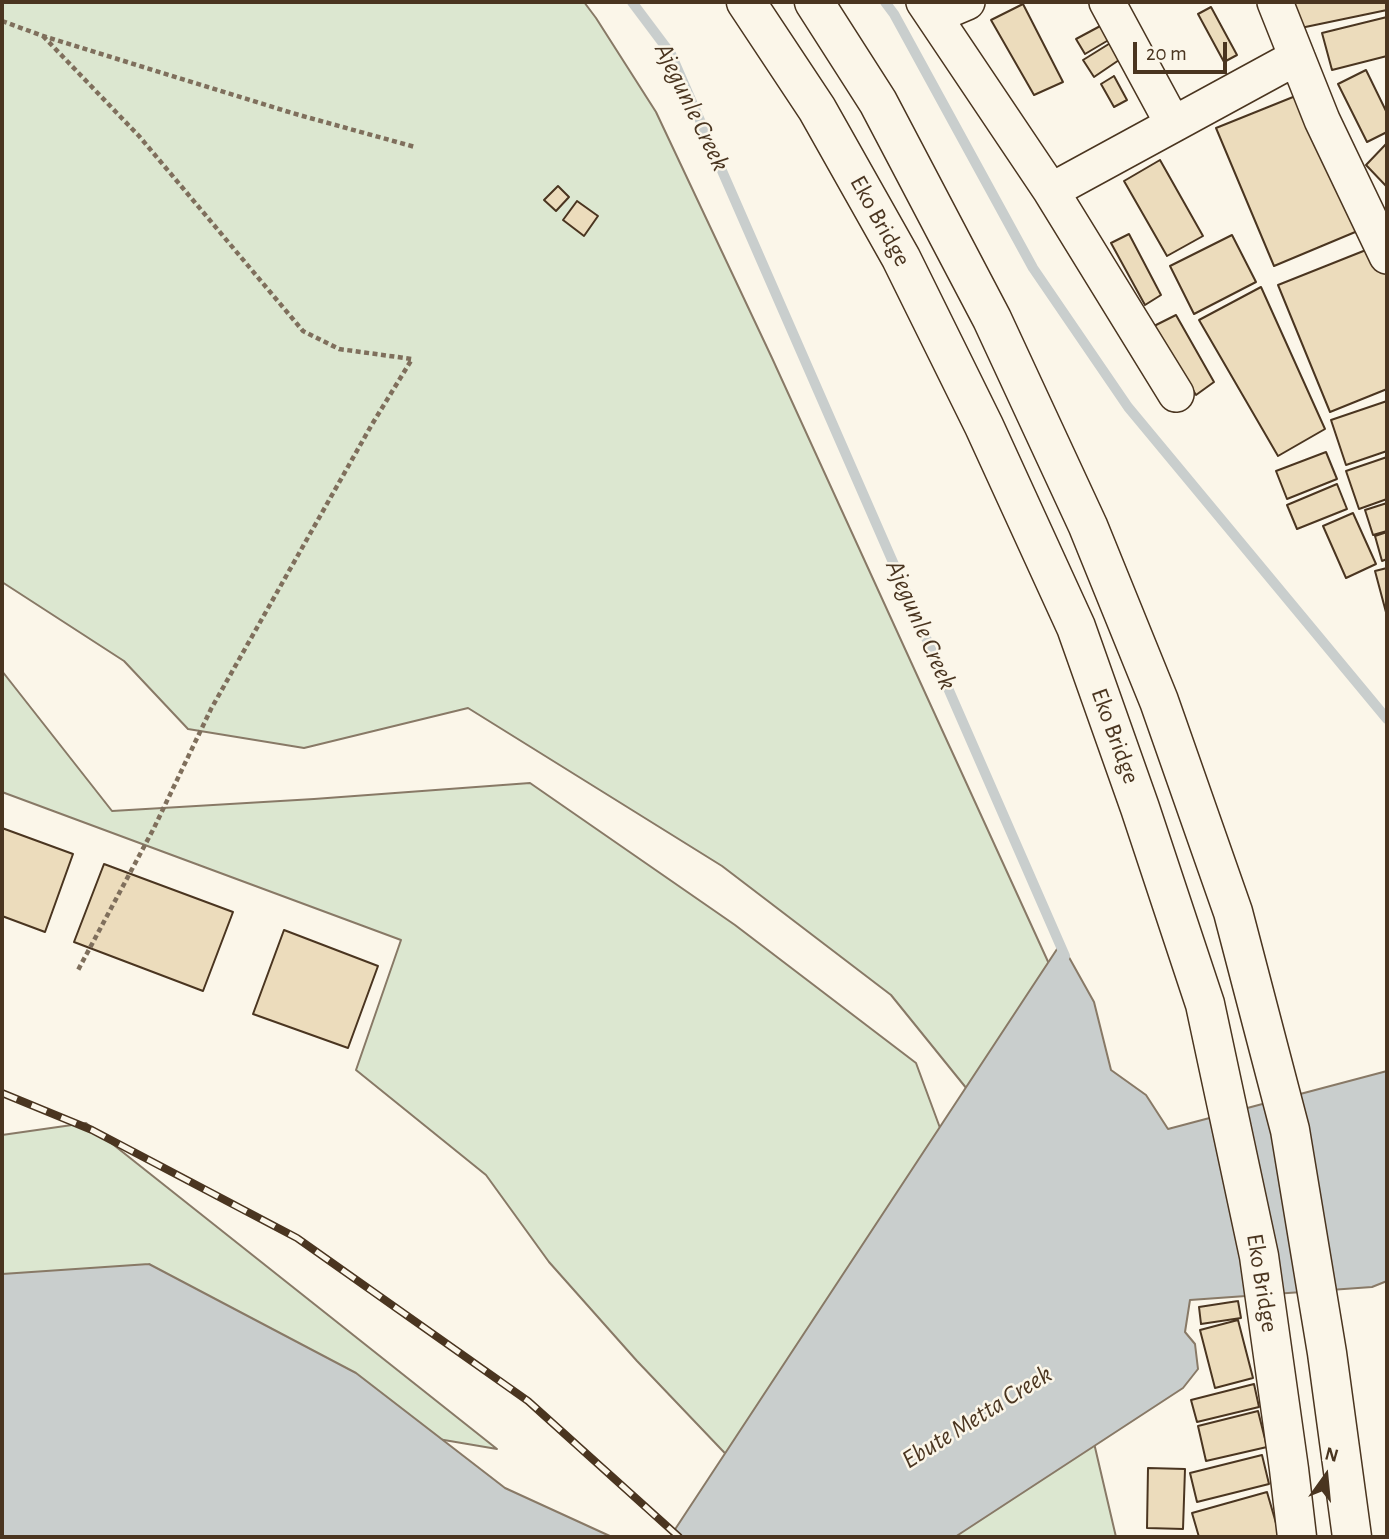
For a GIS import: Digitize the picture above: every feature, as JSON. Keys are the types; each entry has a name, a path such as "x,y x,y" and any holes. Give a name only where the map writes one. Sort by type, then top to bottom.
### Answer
{"highway":[{"name":"Eko Bridge","path":"746,2 817,108 901,258 984,426 1076,627 1205,1004 1259,1256 1297,1537"},
{"path":"814,2 878,102 992,319 1088,526 1168,725 1233,912 1290,1130 1352,1537"}],"street":[{"path":"967,2 929,9 1051,191 1176,394"},
{"path":"1107,2 1173,124"},
{"path":"1275,2 1322,120 1387,256"},
{"path":"1051,191 1297,57"}],"path":[{"path":"2,21 292,113 415,147"},
{"path":"43,36 139,136 303,331 339,349 412,359 364,438 211,709 153,828 77,972"}],"green space":[{"path":"2,2 584,2 656,112 772,358 1050,966 988,1115 891,995 722,866 468,708 304,748 188,729 124,661 2,582"},
{"path":"2,671 112,811 530,783 735,925 916,1063 943,1136 740,1469 637,1361 549,1262 486,1175 356,1070 401,940 2,792"},
{"path":"86,1123 497,1449 2,1365 2,1135"},
{"path":"1094,1443 1116,1537 913,1537"}],"water":[{"name":"Ebute Metta Creek","path":"1061,943 1094,1002 1111,1070 1146,1095 1168,1129 1387,1071 1387,1281 1372,1287 1190,1300 1185,1332 1195,1344 1198,1369 1183,1388 955,1537 670,1537"},
{"path":"149,1264 356,1373 505,1488 612,1537 2,1537 2,1274"}],"building":[{"path":"1284,2 1387,2 1387,10 1291,30"},
{"path":"1023,4 1063,82 1034,95 991,20"},
{"path":"1211,7 1237,55 1224,62 1198,14"},
{"path":"1387,17 1387,56 1332,70 1322,33"},
{"path":"1104,24 1112,38 1085,54 1076,39"},
{"path":"1112,42 1122,58 1094,77 1083,60"},
{"path":"1366,70 1387,113 1387,132 1367,142 1338,84"},
{"path":"1114,76 1127,100 1114,107 1101,84"},
{"path":"1303,93 1360,230 1274,266 1216,128"},
{"path":"1387,143 1387,187 1366,165"},
{"path":"1160,160 1203,236 1167,256 1124,181"},
{"path":"558,186 569,197 556,211 544,200"},
{"path":"577,201 598,216 584,236 563,220"},
{"path":"1129,234 1161,295 1145,305 1111,243"},
{"path":"1232,235 1256,282 1194,314 1170,266"},
{"path":"1376,246 1387,274 1387,389 1330,412 1278,285"},
{"path":"1261,287 1325,429 1278,456 1199,320"},
{"path":"1176,315 1214,382 1196,395 1154,326"},
{"path":"1387,401 1387,451 1346,465 1331,420"},
{"path":"1326,452 1337,479 1287,499 1276,471"},
{"path":"1387,457 1387,499 1359,509 1346,471"},
{"path":"1337,484 1347,509 1297,529 1287,505"},
{"path":"1387,503 1387,531 1373,535 1365,510"},
{"path":"1353,513 1376,564 1346,578 1323,526"},
{"path":"1387,532 1387,559 1382,561 1375,536"},
{"path":"1387,568 1387,616 1375,571"},
{"path":"2,828 73,854 45,932 2,916"},
{"path":"104,864 233,912 203,991 74,942"},
{"path":"284,930 378,966 348,1048 253,1014"},
{"path":"1238,1301 1241,1318 1201,1324 1199,1307"},
{"path":"1238,1320 1253,1378 1215,1388 1200,1330"},
{"path":"1254,1384 1259,1407 1197,1422 1191,1400"},
{"path":"1258,1411 1267,1447 1206,1461 1198,1426"},
{"path":"1262,1455 1269,1484 1197,1502 1190,1473"},
{"path":"1148,1468 1185,1469 1183,1529 1147,1528"},
{"path":"1267,1492 1280,1537 1199,1537 1192,1513"}],"waterway":[{"name":"Ajegunle Creek","path":"632,2 671,54 1065,956"},
{"path":"885,2 1033,268 1128,407 1387,719"}],"railway":[{"path":"2,1093 92,1130 297,1238 528,1401 679,1537"}]}
